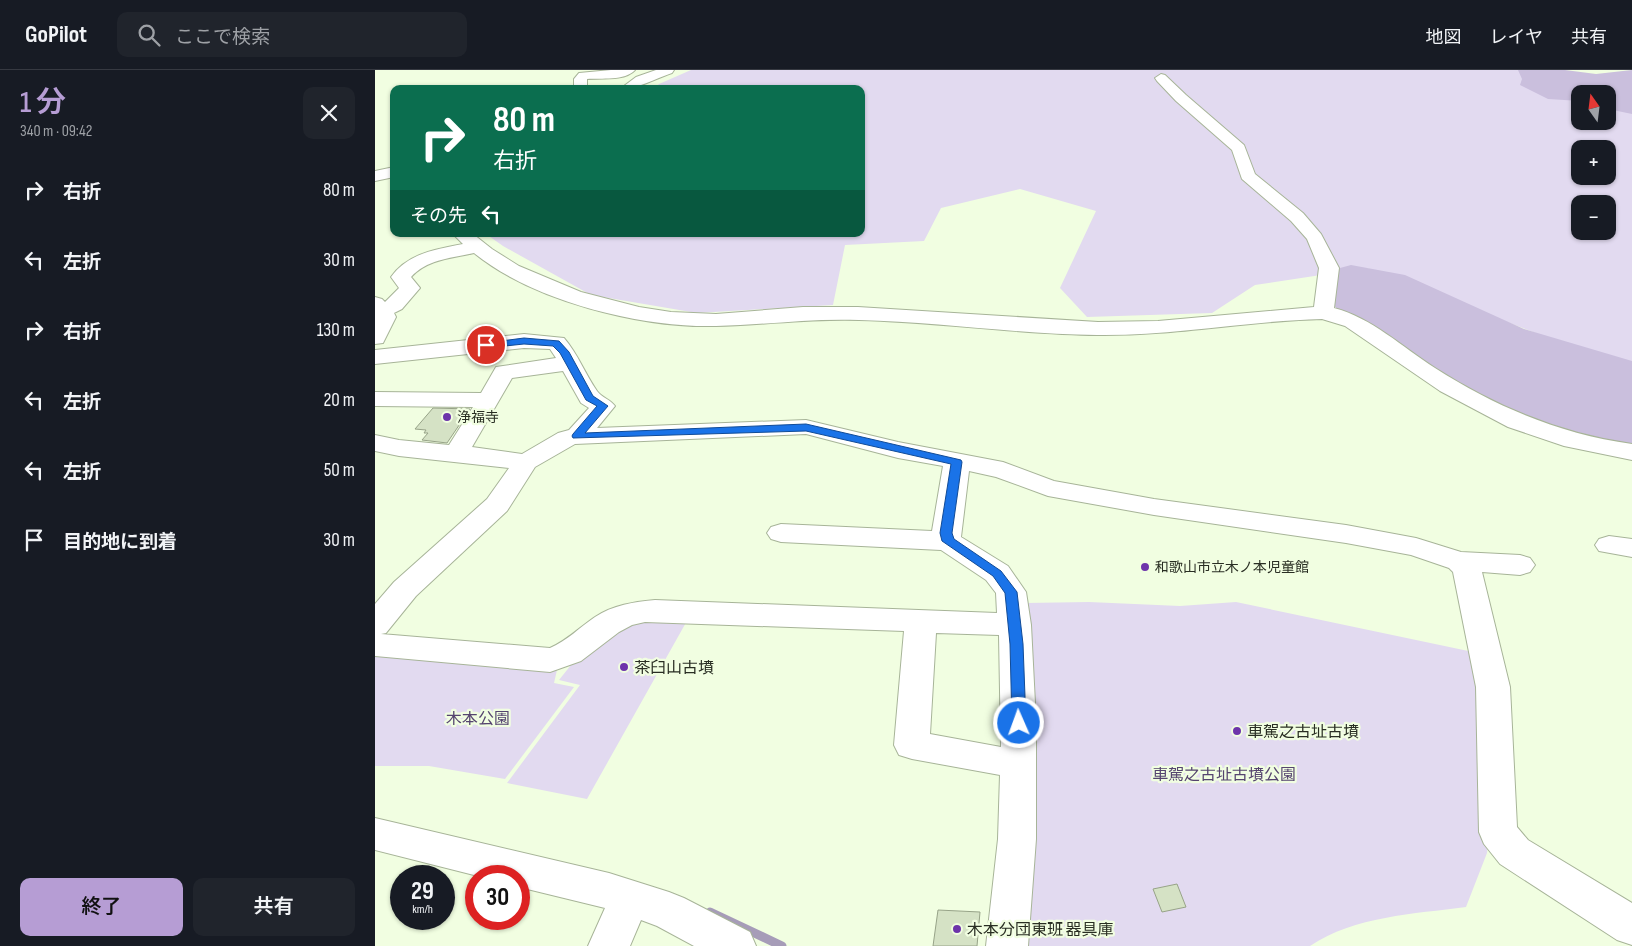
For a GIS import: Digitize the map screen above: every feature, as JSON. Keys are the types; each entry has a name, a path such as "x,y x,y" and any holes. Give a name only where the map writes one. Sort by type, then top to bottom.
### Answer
{"street":[{"path":"581,85 580,79 583,76 621,73 629,70"},
{"path":"632,85 640,80 668,70"},
{"path":"1161,78 1181,98 1239,148 1248,176 1297,218 1315,238 1329,268 1323,313"},
{"path":"375,176 390,173"},
{"path":"375,338 385,318 379,307 395,304 411,288 401,276 407,268 418,261 469,240 506,266 566,294 659,317 702,320 818,313 940,318 1023,325 1137,328 1323,313 1359,324 1396,352 1444,383 1527,427 1597,447 1632,452"},
{"path":"375,357 524,341 556,343 570,363 589,398 603,406 577,436"},
{"path":"456,453 504,372 570,363"},
{"path":"375,399 489,400"},
{"path":"375,625 405,589 497,505 526,462 567,438 577,436 806,428 957,462 1003,470 1048,488 1154,506 1346,534 1416,548 1459,561 1520,564"},
{"path":"375,443 399,448 526,462"},
{"path":"948,541 946,533 957,462"},
{"path":"781,533 948,541 997,574 1011,592 1015,625 1019,723 1017,839 1007,946"},
{"path":"1459,561 1467,570 1493,687 1498,832 1514,852 1632,926"},
{"path":"375,645 550,660 563,658 573,653 615,619 626,615 655,611 1015,625"},
{"path":"921,622 912,745 1018,764"},
{"path":"375,834 609,891 669,911 735,946"},
{"path":"609,946 630,898"}],"green space":[{"path":"691,70 1539,70 1543,93 1571,99 1571,130 1616,130 1616,110 1632,113 1632,370 1367,268 1255,285 1212,313 1087,317 1060,288 1096,211 1020,189 941,208 924,241 845,245 833,305 697,313 591,295 490,237 865,237 865,85 658,85"},
{"name":"車駕之古址古墳公園","path":"1089,602 1180,606 1236,602 1473,652 1489,835 1487,853 1466,907 1365,922 1327,936 1310,946 1024,946 1025,603"},
{"path":"688,619 587,799 507,783 580,685 559,680 579,655 618,623"},
{"name":"木本公園","path":"375,652 557,670 554,683 574,687 505,779 429,766 375,766"}],"shaded area":[{"path":"1518,70 1565,70 1596,74 1632,70 1632,114 1616,111 1616,85 1571,85 1571,100 1548,99 1520,85 1522,79"},
{"path":"1351,265 1405,275 1524,329 1632,361 1632,448 1527,424 1349,318 1321,296 1329,271"}],"building":[{"name":"浄福寺","path":"433,408 470,409 447,443 422,440 428,433 424,433 426,430 415,429"},
{"path":"1177,884 1186,907 1162,912 1153,889"},
{"name":"木本分団東班 器具庫","path":"938,910 980,912 977,946 933,946"}],"waterway":[{"path":"710,912 782,946"}],"place":[{"name":"浄福寺","path":"447,417"},
{"name":"和歌山市立木ノ本児童館","path":"1145,567"},
{"name":"茶臼山古墳","path":"624,667"},
{"name":"車駕之古址古墳","path":"1237,731"},
{"name":"木本分団東班 器具庫","path":"957,929"}],"route":[{"path":"486,345 524,341 556,343 564,352 589,398 603,406 577,436 806,428 957,462 946,533 948,541 997,574 1011,592 1015,625 1019,723"}]}
